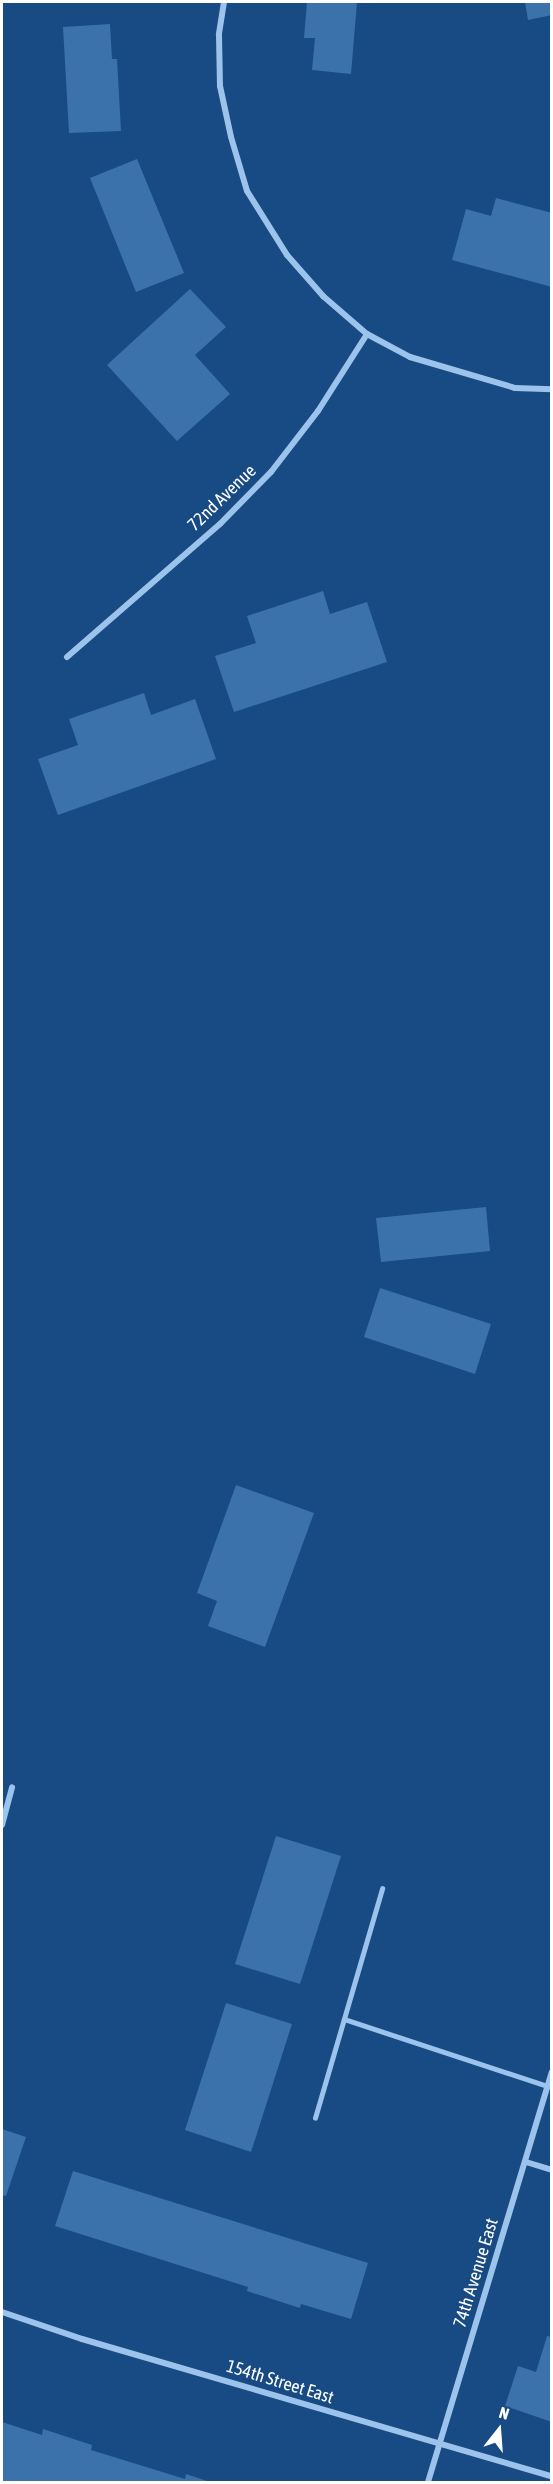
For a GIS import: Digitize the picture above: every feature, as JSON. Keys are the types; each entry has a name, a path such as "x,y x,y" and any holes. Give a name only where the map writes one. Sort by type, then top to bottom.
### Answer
{"street":[{"path":"224,2 219,35 220,86 247,191 287,255 323,296 367,334 410,357 515,388 552,389"},
{"name":"72nd Avenue","path":"67,657 220,524 271,472 318,411 367,334"},
{"path":"2,1825 12,1786"},
{"name":"74th Avenue East","path":"428,2482 552,2072"},
{"path":"525,2162 552,2170"},
{"name":"154th Street East","path":"2,2312 440,2446 552,2476"}],"lane":[{"path":"315,2118 382,1889"},
{"path":"344,2019 548,2086"}],"building":[{"path":"307,2 357,2 351,74 312,70 315,38 304,38"},
{"path":"525,2 552,2 552,15 528,20"},
{"path":"110,24 112,59 117,59 121,131 69,133 63,27"},
{"path":"137,159 184,273 136,292 90,178"},
{"path":"496,198 552,213 552,287 452,260 466,209 491,216"},
{"path":"190,289 226,327 195,355 230,394 177,441 107,365"},
{"path":"323,591 330,614 367,602 387,662 234,712 215,656 256,643 247,616"},
{"path":"144,693 151,715 195,699 216,759 58,815 38,759 78,745 69,719"},
{"path":"486,1207 490,1251 381,1262 376,1218"},
{"path":"380,1288 491,1324 475,1374 364,1337"},
{"path":"236,1485 314,1513 265,1647 208,1626 217,1601 197,1593"},
{"path":"276,1836 341,1856 300,1984 235,1964"},
{"path":"226,2003 292,2024 251,2152 185,2130"},
{"path":"2,2129 26,2137 6,2196 2,2195"},
{"path":"73,2171 368,2263 351,2319 301,2304 300,2308 247,2291 248,2287 55,2226"},
{"path":"547,2336 552,2337 552,2422 505,2406 518,2366 536,2372"},
{"path":"2,2422 42,2435 43,2429 92,2445 91,2450 185,2479 186,2474 210,2482 2,2482"}]}
